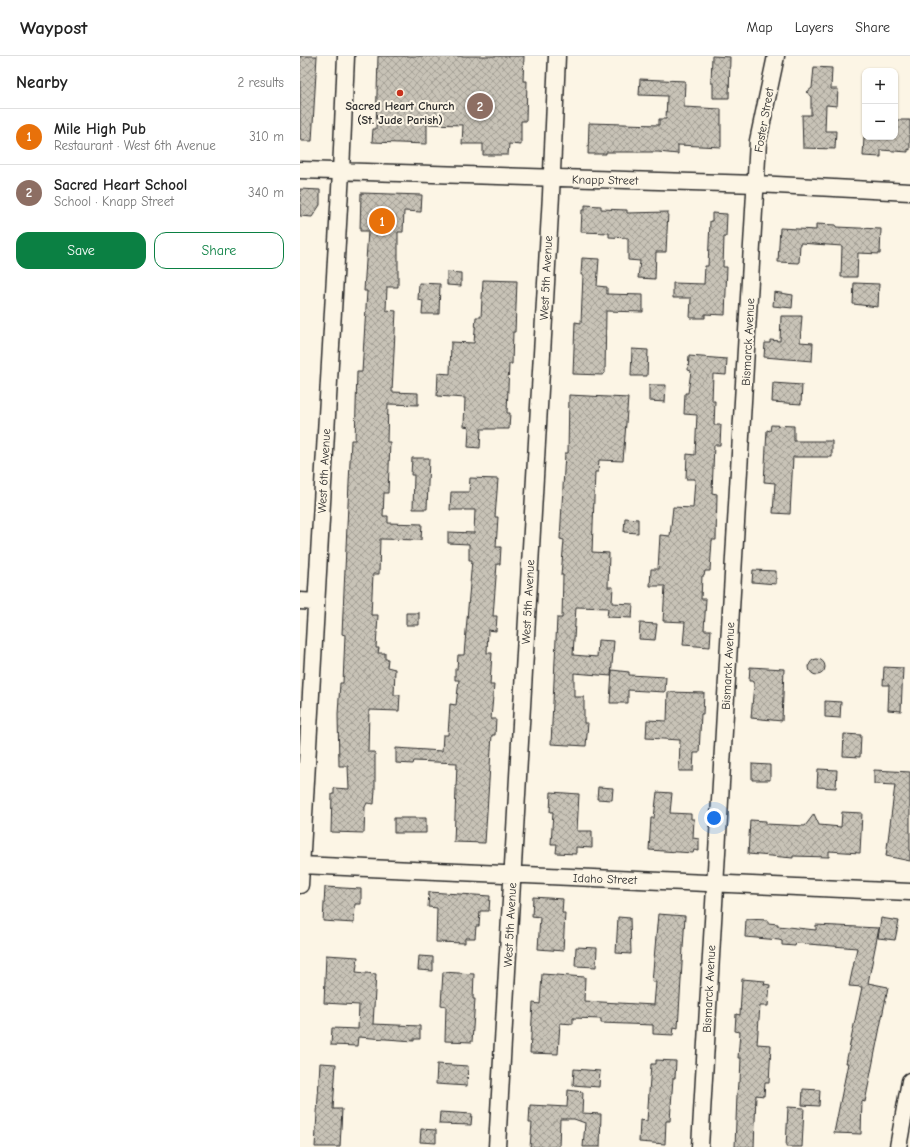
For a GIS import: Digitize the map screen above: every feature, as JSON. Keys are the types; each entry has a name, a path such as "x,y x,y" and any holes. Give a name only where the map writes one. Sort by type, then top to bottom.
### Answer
{"street":[{"name":"West 6th Avenue","path":"300,885 341,172 346,56"},
{"name":"West 5th Avenue","path":"497,1147 552,179 557,56"},
{"name":"Foster Street","path":"757,184 758,141 776,56"},
{"name":"Knapp Street","path":"300,170 552,179 757,184 910,192"},
{"name":"Bismarck Avenue","path":"700,1147 757,184"},
{"path":"300,601 316,602"},
{"name":"Idaho Street","path":"301,865 513,876 910,892"},
{"path":"898,1147 910,1081"}],"building":[{"path":"300,56 317,56 312,141 301,141 300,137"},
{"path":"378,56 524,56 523,81 527,81 526,121 521,121 521,145 509,144 508,155 483,155 483,144 462,144 463,125 427,124 427,144 372,142 373,129 376,129"},
{"path":"712,56 730,57 729,98 713,98 713,83 711,83"},
{"path":"814,67 832,68 831,89 838,89 837,106 826,105 825,131 836,131 835,149 803,148 802,115 811,115 811,97 807,92 812,88"},
{"path":"640,79 685,81 684,107 721,109 721,147 678,145 678,154 658,152 606,152 606,154 588,154 589,123 659,125 659,119 666,119 667,96 639,95"},
{"path":"898,120 910,120 910,150 908,149 908,152 881,150 881,157 863,156 864,140 898,140"},
{"path":"300,189 320,190 320,205 312,217 300,216"},
{"path":"361,193 422,195 421,212 404,211 403,232 398,232 398,287 387,287 386,310 396,311 392,392 418,393 418,405 388,404 387,442 390,442 388,493 384,493 383,516 388,516 388,523 422,524 421,540 380,539 379,574 373,574 371,615 378,615 376,648 379,648 378,653 385,653 385,659 388,659 387,667 395,669 394,695 400,695 399,711 369,710 368,752 375,752 375,790 374,804 367,803 365,807 364,833 331,832 332,794 334,794 334,788 349,789 348,766 339,766 338,714 340,683 343,683 345,635 342,634 351,440 355,440 357,372 362,372 367,291 364,291 368,231 360,231"},
{"path":"585,205 601,206 601,209 627,210 627,213 668,212 666,252 656,252 655,279 638,278 640,261 628,260 628,238 609,237 609,233 581,232 582,210 585,210"},
{"path":"712,213 727,214 726,237 724,237 723,267 727,267 725,315 705,314 705,318 690,318 691,298 673,298 673,283 704,284 705,266 708,266 710,221 712,221"},
{"path":"816,224 836,225 836,227 881,229 880,254 858,253 857,277 841,277 842,246 800,243 799,263 778,262 780,228 816,230"},
{"path":"582,258 599,259 597,286 607,287 607,294 643,295 643,312 606,311 605,373 602,375 573,374 575,322 581,323 583,275 581,275"},
{"path":"447,272 461,273 461,286 447,285"},
{"path":"483,280 517,281 512,364 509,364 507,413 510,413 509,429 481,429 480,448 468,447 469,427 464,426 465,398 437,396 438,373 450,374 451,342 474,343 476,317 481,317"},
{"path":"419,283 440,284 439,314 422,314 423,301 418,300"},
{"path":"854,283 879,284 878,307 853,304"},
{"path":"774,292 793,295 792,308 773,306"},
{"path":"781,316 802,316 800,342 813,343 812,361 764,357 765,343 770,343 770,340 780,341"},
{"path":"632,349 648,350 647,376 631,376"},
{"path":"689,356 727,359 726,375 713,374 712,401 715,401 714,425 721,425 720,445 714,445 712,493 717,494 716,540 712,540 710,571 705,571 704,576 702,576 701,599 706,599 704,630 711,630 710,647 683,645 685,622 663,621 665,586 650,586 651,569 658,569 660,535 670,536 673,507 693,508 695,479 686,479 687,454 695,455 697,415 684,414 685,393 688,393 691,371 688,370"},
{"path":"773,383 802,385 801,404 772,402"},
{"path":"649,385 666,385 665,402 649,401"},
{"path":"569,395 628,398 623,461 599,460 598,472 595,472 592,552 609,553 608,587 613,587 612,603 633,604 632,618 607,617 608,608 576,607 573,655 597,657 598,640 614,641 611,676 574,673 574,697 584,697 584,723 588,723 586,746 551,744 557,618 562,618 563,575 561,575 564,540 560,539 565,453 568,453"},
{"path":"771,425 794,426 794,441 832,441 832,457 793,457 790,514 773,513 775,483 764,482 767,430 770,431"},
{"path":"412,458 429,458 427,509 413,509 414,475 411,475"},
{"path":"470,478 498,479 495,517 498,517 496,547 501,547 500,564 497,564 493,616 497,616 496,631 488,630 487,653 492,653 490,685 494,685 491,719 496,719 495,735 492,735 485,843 454,842 457,763 414,761 413,764 396,763 396,748 442,751 443,735 448,735 450,704 456,705 459,680 455,680 455,669 457,669 458,655 464,655 472,560 469,560 469,544 448,543 448,532 474,533 475,510 450,510 451,492 469,492"},
{"path":"625,518 638,519 638,533 624,532"},
{"path":"753,570 776,571 776,584 752,582"},
{"path":"406,613 419,613 419,625 406,625"},
{"path":"640,623 657,624 655,640 639,639"},
{"path":"814,659 820,659 825,664 823,673 820,675 814,675 809,670 809,664"},
{"path":"750,667 784,669 782,721 751,718 754,684 752,681 749,681"},
{"path":"884,667 903,668 901,711 888,710 889,685 883,685"},
{"path":"612,670 629,672 629,675 666,677 665,692 628,690 628,703 610,703"},
{"path":"668,692 704,693 703,714 701,714 699,753 694,753 693,771 679,771 680,740 646,738 647,720 667,721"},
{"path":"825,701 841,702 840,718 825,717"},
{"path":"844,734 861,735 860,757 843,756"},
{"path":"752,764 770,765 770,780 752,780"},
{"path":"818,769 837,770 836,788 817,787"},
{"path":"874,770 910,772 910,861 886,856 895,785 874,784"},
{"path":"598,787 613,788 612,800 597,799"},
{"path":"551,792 579,794 577,831 592,831 592,848 576,847 576,854 556,853 557,844 551,844 553,812 550,812"},
{"path":"657,792 672,793 670,813 691,814 691,819 694,819 693,838 699,839 699,851 694,850 693,853 649,850 651,818 654,818"},
{"path":"842,812 862,813 860,853 829,851 829,857 793,856 793,858 748,854 750,820 766,821 766,824 805,826 814,814 819,825 841,827"},
{"path":"394,818 426,818 426,833 394,833"},
{"path":"325,887 361,889 361,904 355,904 354,923 323,921"},
{"path":"429,892 490,896 489,911 480,911 479,926 476,926 475,938 465,938 465,943 436,942 437,908 428,907"},
{"path":"533,897 563,899 562,913 565,913 563,951 538,949 540,917 532,916"},
{"path":"658,914 685,916 678,1028 674,1027 673,1035 653,1034 653,1025 601,1023 601,1019 573,1018 573,1024 560,1023 558,1054 530,1053 533,1003 540,1004 542,974 585,977 584,1001 654,1005 656,982 652,982"},
{"path":"618,917 630,918 631,954 616,953"},
{"path":"881,918 899,921 895,940 878,938"},
{"path":"746,919 768,920 768,923 778,924 778,926 816,930 816,925 879,928 868,983 888,987 865,1102 862,1101 861,1134 834,1133 848,1063 846,1063 862,987 849,986 857,948 796,943 795,946 782,945 782,941 779,940 745,937"},
{"path":"576,947 597,948 596,967 575,966"},
{"path":"326,955 358,957 356,972 376,974 373,1024 420,1026 420,1039 414,1039 414,1041 358,1037 357,1046 331,1045 332,1028 358,1029 359,1005 324,1003"},
{"path":"419,956 433,957 433,971 418,970"},
{"path":"443,972 474,974 473,999 475,999 472,1042 445,1041 446,1006 441,1005"},
{"path":"742,979 765,981 764,984 770,985 768,1006 760,1006 757,1044 771,1045 769,1083 765,1083 764,1096 756,1095 754,1147 735,1147 737,1095 738,1082 740,1082 741,1058 738,1058 740,1032 735,1031 736,1014 740,1015"},
{"path":"656,1060 676,1061 675,1078 673,1078 670,1121 666,1121 665,1144 639,1142 640,1120 647,1121 651,1064 656,1064"},
{"path":"320,1063 336,1064 333,1109 342,1109 340,1147 315,1147"},
{"path":"437,1064 468,1066 467,1086 436,1084"},
{"path":"574,1069 600,1071 599,1087 573,1085"},
{"path":"803,1089 820,1090 819,1106 802,1105"},
{"path":"568,1090 583,1092 582,1113 601,1114 600,1147 583,1147 585,1123 574,1119 560,1119 559,1147 530,1147 532,1123 529,1123 530,1105 567,1107"},
{"path":"788,1107 804,1108 802,1147 786,1147"},
{"path":"440,1112 472,1114 471,1125 439,1124"},
{"path":"421,1129 436,1130 436,1143 420,1142"}],"place":[{"name":"Sacred Heart Church (St. Jude Parish)","path":"400,93"},
{"name":"Sacred Heart School","path":"480,106"},
{"name":"Mile High Pub","path":"382,221"}]}
